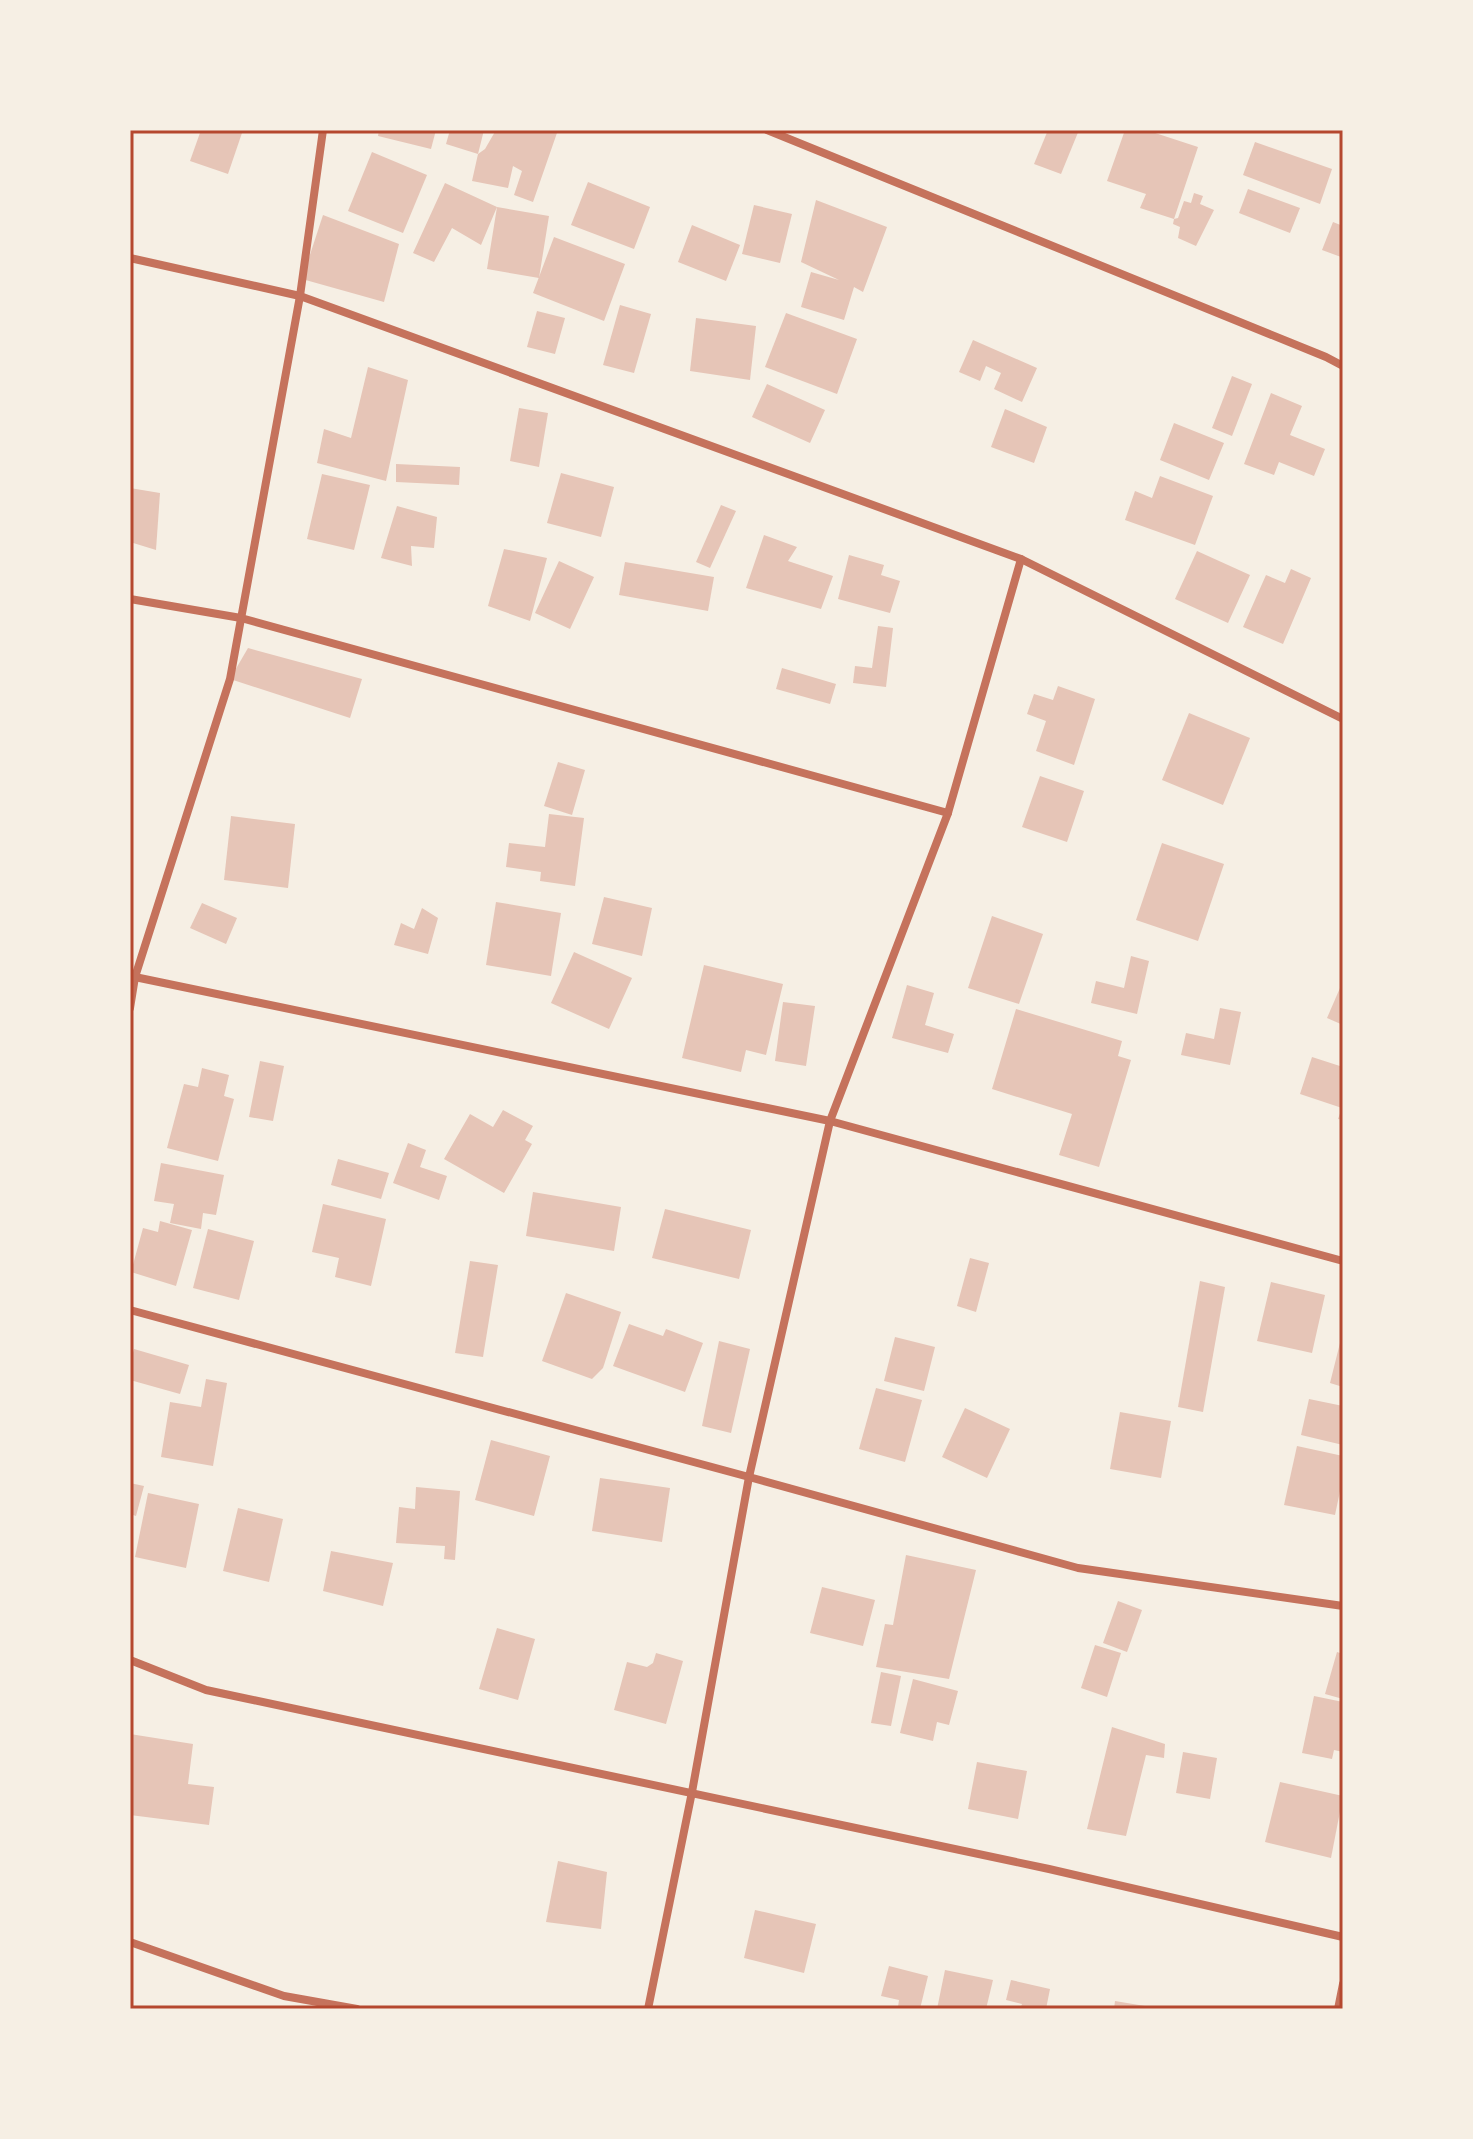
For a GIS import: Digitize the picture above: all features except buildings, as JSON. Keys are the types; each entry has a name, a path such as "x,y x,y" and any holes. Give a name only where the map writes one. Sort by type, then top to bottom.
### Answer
{"street":[{"path":"130,1008 133,976 230,679 300,296 323,130"},
{"path":"767,130 1343,366"},
{"path":"130,258 300,296 1021,559 1343,719"},
{"path":"648,2009 692,1792 749,1477 830,1121 948,813 1021,559"},
{"path":"130,599 241,618 948,813"},
{"path":"133,976 830,1121 1343,1261"},
{"path":"130,1310 1078,1568 1343,1606"},
{"path":"130,1660 206,1690 692,1792 1343,1937"},
{"path":"130,1942 284,1996 357,2009"},
{"path":"1338,2009 1343,1984"}]}
